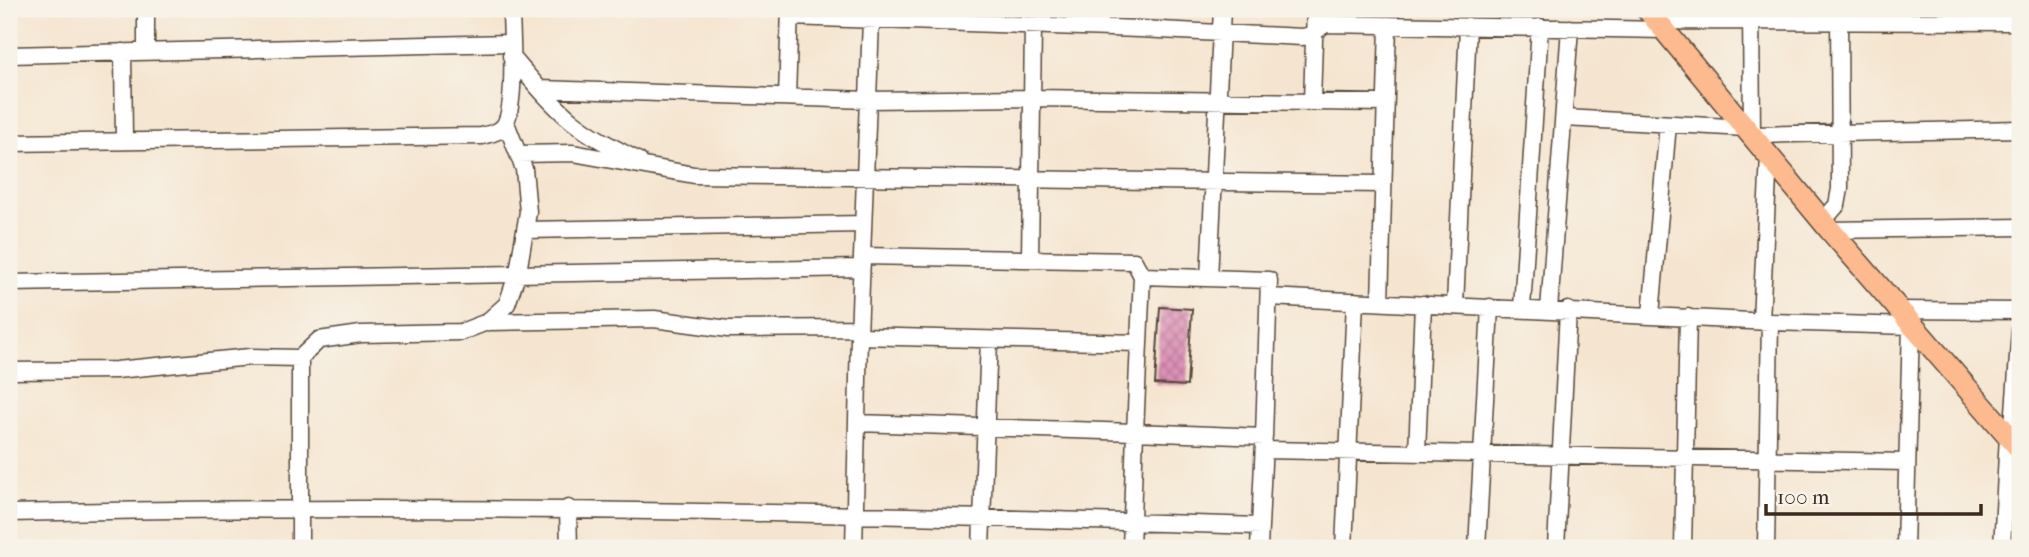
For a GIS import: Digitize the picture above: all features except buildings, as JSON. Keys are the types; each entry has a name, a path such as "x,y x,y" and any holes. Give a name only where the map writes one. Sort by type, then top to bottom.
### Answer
{"main road":[{"path":"1664,18 1749,132 1826,226 2013,441"}],"street":[{"path":"146,9 146,51"},
{"path":"9,143 482,136 497,132 510,114 512,97 511,9"},
{"path":"1098,27 1099,9"},
{"path":"1209,278 1222,9"},
{"path":"1312,102 1315,9"},
{"path":"787,97 790,13 832,14 871,20 912,15 998,16 1033,25 1302,37 1325,24 1570,28 1664,18 1751,15 1839,15 2020,22"},
{"path":"1749,132 1751,15"},
{"path":"1839,15 1840,189 1837,205 1826,226 2020,227"},
{"path":"854,548 871,20"},
{"path":"1030,259 1033,25"},
{"path":"1380,302 1388,25"},
{"path":"1455,306 1468,26"},
{"path":"1522,308 1540,27"},
{"path":"1549,310 1570,28"},
{"path":"9,55 146,51 511,49"},
{"path":"511,49 540,89 580,127 650,168"},
{"path":"123,52 124,141"},
{"path":"540,89 868,100 1032,97 1385,103"},
{"path":"1565,118 1749,132 2020,129"},
{"path":"487,322 507,304 518,272 528,212 524,169 506,123"},
{"path":"1651,315 1668,124"},
{"path":"519,154 573,153 694,175 1383,184"},
{"path":"1766,548 1768,460 1765,321 1769,156"},
{"path":"526,230 863,224"},
{"path":"9,283 862,262 1030,259 1134,261 1142,276 1132,548"},
{"path":"1142,276 1269,280 1259,548"},
{"path":"1269,298 1765,321 1904,318 2020,311"},
{"path":"1344,548 1355,301"},
{"path":"1417,453 1423,304"},
{"path":"1477,548 1490,307"},
{"path":"1556,548 1568,310"},
{"path":"1683,548 1688,317"},
{"path":"1904,318 1907,462 1905,548"},
{"path":"9,371 116,370 250,357 300,358 319,341 361,334 461,332 487,322 654,319 728,329 859,332 989,341 1139,343"},
{"path":"2001,548 2013,441 2020,329"},
{"path":"981,548 989,341"},
{"path":"300,358 300,548"},
{"path":"857,423 1135,432 1348,452 1907,462"},
{"path":"9,513 568,508 1260,526"},
{"path":"568,508 569,548"}]}
